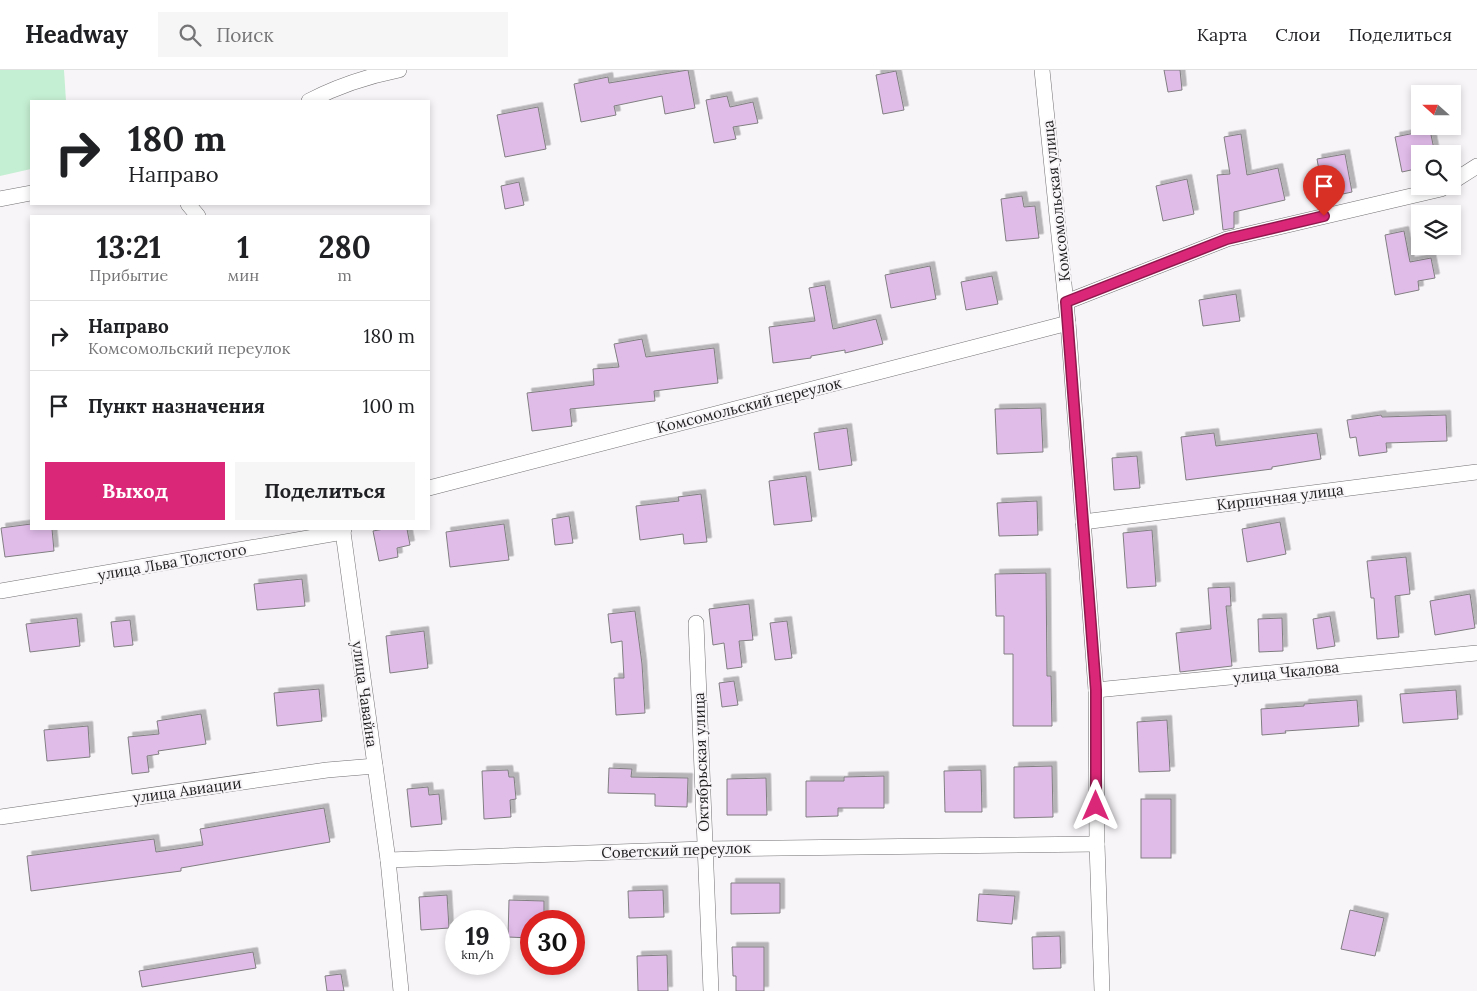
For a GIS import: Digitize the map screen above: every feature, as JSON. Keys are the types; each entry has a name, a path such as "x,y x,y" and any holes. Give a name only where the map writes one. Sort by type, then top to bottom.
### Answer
{"street":[{"path":"311,100 322,94 383,73 399,70"},
{"name":"Комсомольская улица","path":"1042,70 1068,323 1096,690 1096,844 1102,991"},
{"path":"1461,176 1477,166"},
{"path":"0,199 30,193"},
{"path":"1066,302 1227,239 1415,195"},
{"path":"189,205 197,215"},
{"name":"Комсомольский переулок","path":"430,488 1068,323"},
{"name":"Кирпичная улица","path":"1083,522 1477,472"},
{"name":"улица Льва Толстого","path":"0,591 344,531"},
{"name":"улица Чавайна","path":"344,531 388,860"},
{"name":"Октябрьская улица","path":"696,623 711,991"},
{"name":"улица Чкалова","path":"1096,690 1477,653"},
{"name":"улица Авиации","path":"0,817 327,770 375,766"},
{"name":"Советский переулок","path":"388,860 704,849 1096,844"},
{"path":"388,860 401,991"}],"green space":[{"path":"0,70 64,70 66,100 30,100 30,169 0,176"}],"building":[{"path":"688,70 695,108 665,114 662,96 614,106 616,115 581,122 574,84 608,77 609,83"},
{"path":"1164,70 1180,70 1182,90 1168,92"},
{"path":"896,71 904,110 883,114 876,75"},
{"path":"727,96 730,107 753,102 758,123 733,127 736,139 714,143 706,100"},
{"path":"538,107 546,149 505,157 497,115"},
{"path":"1241,134 1247,175 1278,168 1285,200 1234,212 1234,228 1223,230 1217,175 1230,174 1224,137"},
{"path":"1411,134 1431,135 1433,145 1411,145 1411,170 1402,172 1395,137"},
{"path":"1345,154 1352,192 1324,198 1317,159"},
{"path":"1187,179 1194,214 1163,221 1156,186"},
{"path":"519,182 524,205 505,209 501,186"},
{"path":"1022,196 1024,207 1035,206 1039,238 1006,241 1001,199"},
{"path":"1404,231 1410,262 1431,258 1435,278 1418,281 1419,290 1395,295 1385,235"},
{"path":"930,266 936,299 891,308 885,275"},
{"path":"992,276 998,304 966,310 961,282"},
{"path":"825,285 833,329 876,319 883,344 845,353 845,350 811,356 811,358 773,363 769,327 815,321 809,288"},
{"path":"1236,294 1240,321 1203,326 1199,300"},
{"path":"642,339 646,357 714,348 718,383 654,391 655,401 570,409 572,426 532,431 527,393 594,385 593,369 619,367 614,344"},
{"path":"1041,408 1043,452 997,454 995,409"},
{"path":"1381,415 1382,417 1446,415 1447,441 1386,443 1387,452 1359,456 1356,437 1350,438 1347,420"},
{"path":"847,428 852,465 819,470 814,433"},
{"path":"1214,433 1216,446 1317,433 1321,459 1272,467 1272,469 1186,480 1181,437"},
{"path":"1137,456 1140,488 1114,490 1112,458"},
{"path":"806,476 812,521 774,525 769,481"},
{"path":"701,494 707,542 684,544 683,534 640,540 636,506 679,501 678,497"},
{"path":"1037,501 1038,535 999,536 997,503"},
{"path":"569,516 573,543 555,545 552,519"},
{"path":"1280,522 1286,554 1247,562 1242,529"},
{"path":"30,524 30,530 52,530 54,551 5,557 1,528"},
{"path":"504,524 509,560 450,567 446,532"},
{"path":"407,530 410,545 397,548 398,557 379,561 373,531"},
{"path":"1152,530 1156,586 1127,588 1123,533"},
{"path":"1406,557 1410,594 1395,596 1399,637 1377,639 1374,598 1371,598 1367,561"},
{"path":"1046,573 1047,676 1051,676 1052,726 1013,726 1013,654 1004,654 1004,616 996,616 995,574"},
{"path":"302,579 305,606 257,610 254,584"},
{"path":"1230,587 1231,606 1226,606 1232,666 1180,672 1176,633 1211,629 1208,588"},
{"path":"1470,594 1475,628 1435,635 1430,601"},
{"path":"749,604 753,640 739,641 742,667 727,669 724,643 713,645 709,609"},
{"path":"635,611 642,664 645,713 616,715 614,678 624,678 622,641 611,643 608,614"},
{"path":"1330,616 1335,646 1317,649 1313,619"},
{"path":"77,618 80,646 30,652 26,624"},
{"path":"1282,618 1283,651 1259,652 1258,619"},
{"path":"130,620 133,645 114,647 111,622"},
{"path":"787,621 792,658 775,660 770,623"},
{"path":"424,631 428,668 390,673 386,636"},
{"path":"734,681 738,705 722,707 719,683"},
{"path":"319,689 322,721 277,726 274,693"},
{"path":"1456,690 1458,719 1403,723 1400,694"},
{"path":"1357,700 1359,726 1285,731 1286,733 1262,735 1261,709"},
{"path":"201,714 206,744 158,751 159,754 147,756 149,772 132,774 128,737 159,734 157,721"},
{"path":"1167,720 1170,771 1139,772 1137,722"},
{"path":"88,726 90,757 47,761 44,730"},
{"path":"1052,766 1053,817 1014,818 1014,767"},
{"path":"609,768 632,769 631,777 688,778 687,807 655,806 655,794 608,793"},
{"path":"508,770 509,777 514,777 516,799 510,800 511,817 484,819 482,771"},
{"path":"981,770 982,812 945,812 944,771"},
{"path":"884,776 884,808 838,808 838,816 806,817 806,781 844,781 844,777"},
{"path":"766,778 767,815 727,815 727,779"},
{"path":"428,787 429,795 439,794 442,824 411,827 407,789"},
{"path":"1141,799 1171,799 1171,858 1141,858"},
{"path":"324,808 330,842 181,868 181,871 31,891 27,856 154,839 156,852 203,845 200,829"},
{"path":"731,883 780,883 780,913 731,914"},
{"path":"663,890 664,917 629,918 628,891"},
{"path":"979,894 1015,896 1012,924 977,921"},
{"path":"447,895 448,910 445,910 445,928 421,930 419,897"},
{"path":"509,900 544,901 544,910 520,910 520,938 510,937"},
{"path":"1350,910 1384,918 1375,956 1341,949"},
{"path":"1060,936 1061,968 1033,969 1032,937"},
{"path":"732,947 764,947 764,991 736,991 736,976 733,976"},
{"path":"253,952 256,968 142,987 139,971"},
{"path":"667,955 668,991 638,991 637,956"},
{"path":"341,974 344,991 327,991 325,976"}],"route":[{"path":"1096,806 1096,690 1066,302 1227,239 1324,216"}]}
